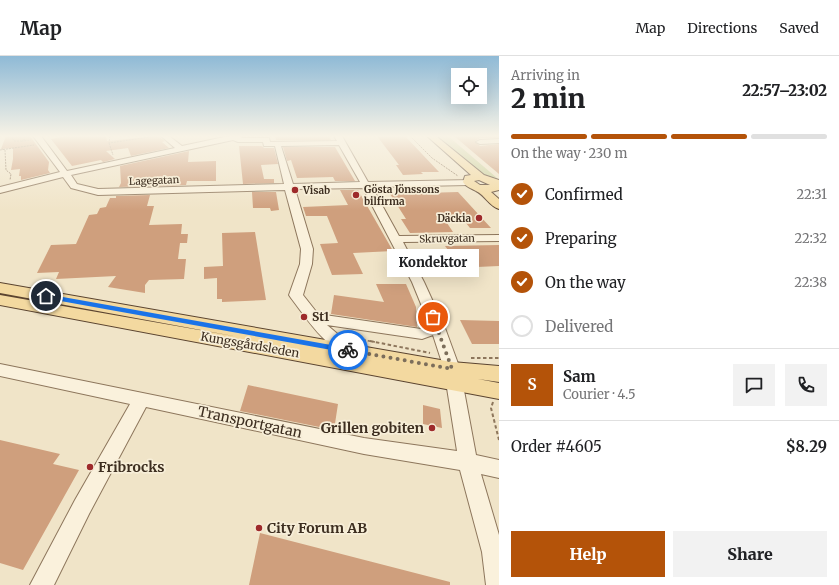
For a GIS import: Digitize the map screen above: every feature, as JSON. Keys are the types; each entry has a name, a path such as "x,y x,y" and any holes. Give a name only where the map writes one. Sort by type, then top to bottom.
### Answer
{"main road":[{"path":"451,161 499,205"},
{"path":"454,161 474,182 497,187"},
{"name":"Kungsgårdsleden","path":"0,288 354,345 451,369 498,397"},
{"name":"Kungsgårdsleden","path":"0,300 451,369 499,374"}],"street":[{"name":"Lagegatan","path":"53,161 76,187 98,192 474,182"},
{"path":"0,190 124,161"},
{"path":"282,161 307,253 305,270 296,295 326,333 343,346 354,345"},
{"path":"352,161 396,239 418,282 438,328 451,369 468,462 493,552 498,585"},
{"name":"Skruvgatan","path":"396,239 499,238"},
{"path":"314,318 422,334 438,328"},
{"name":"Transportgatan","path":"0,370 364,446 468,462 499,469"},
{"path":"42,585 82,507 142,399"}],"path":[{"path":"4,161 6,170 11,174 11,187"},
{"path":"354,345 417,349 451,369"},
{"path":"469,358 499,358"},
{"path":"498,397 492,404 491,408 499,440"}],"green space":[{"path":"465,161 477,161 497,178 482,175"}],"building":[{"path":"13,161 48,161 48,170 50,173 21,180 21,176 19,176 20,169 11,170"},
{"path":"68,161 98,161 72,166"},
{"path":"144,161 216,161 216,181 187,181 186,185 119,187 121,183 120,166"},
{"path":"241,161 277,161 278,164 261,165 264,179 274,179 274,183 243,184"},
{"path":"291,161 343,161 355,181 335,181 333,177 297,178"},
{"path":"396,161 428,161 439,172 421,172 423,174 403,175 396,165 399,165"},
{"path":"483,161 499,161 499,174"},
{"path":"340,190 358,190 393,251 353,253 363,274 332,275 320,244 338,243 327,216 306,216 303,207 348,205"},
{"path":"252,192 276,192 279,210 271,211 270,208 253,208"},
{"path":"458,192 491,228 470,228 466,223 447,223 453,232 410,233 401,219 406,219 390,194"},
{"path":"150,195 147,206 154,206 149,225 182,224 181,234 188,234 187,243 180,243 178,259 186,259 184,279 149,280 145,285 145,293 108,287 116,276 56,279 59,272 37,273 51,245 76,244 89,215 97,214 100,208 106,207 110,198 116,198 116,196"},
{"path":"255,232 266,300 222,302 222,299 217,299 217,278 204,279 204,267 223,266 222,233"},
{"path":"499,245 499,266 477,267 468,254 451,254 445,246"},
{"path":"376,284 406,284 416,307 417,327 331,314 334,295 384,302"},
{"path":"460,320 499,321 499,344 472,344"},
{"path":"248,385 338,404 334,430 240,411"},
{"path":"423,405 440,409 442,428 423,424"},
{"path":"0,440 60,454 53,464 79,470 23,570 0,563"},
{"path":"260,533 450,582 450,585 249,585"}],"way so far":[{"path":"348,350 452,369 433,317"}],"place":[{"name":"Visab","path":"295,190"},
{"name":"Gösta Jönssons bilfirma","path":"356,195"},
{"name":"Däckia","path":"479,218"},
{"name":"St1","path":"304,317"},
{"name":"Kondektor","path":"433,317"},
{"name":"Grillen gobiten","path":"432,428"},
{"name":"Fribrocks","path":"90,467"},
{"name":"City Forum AB","path":"259,528"}],"route":[{"path":"46,296 348,350"}]}
